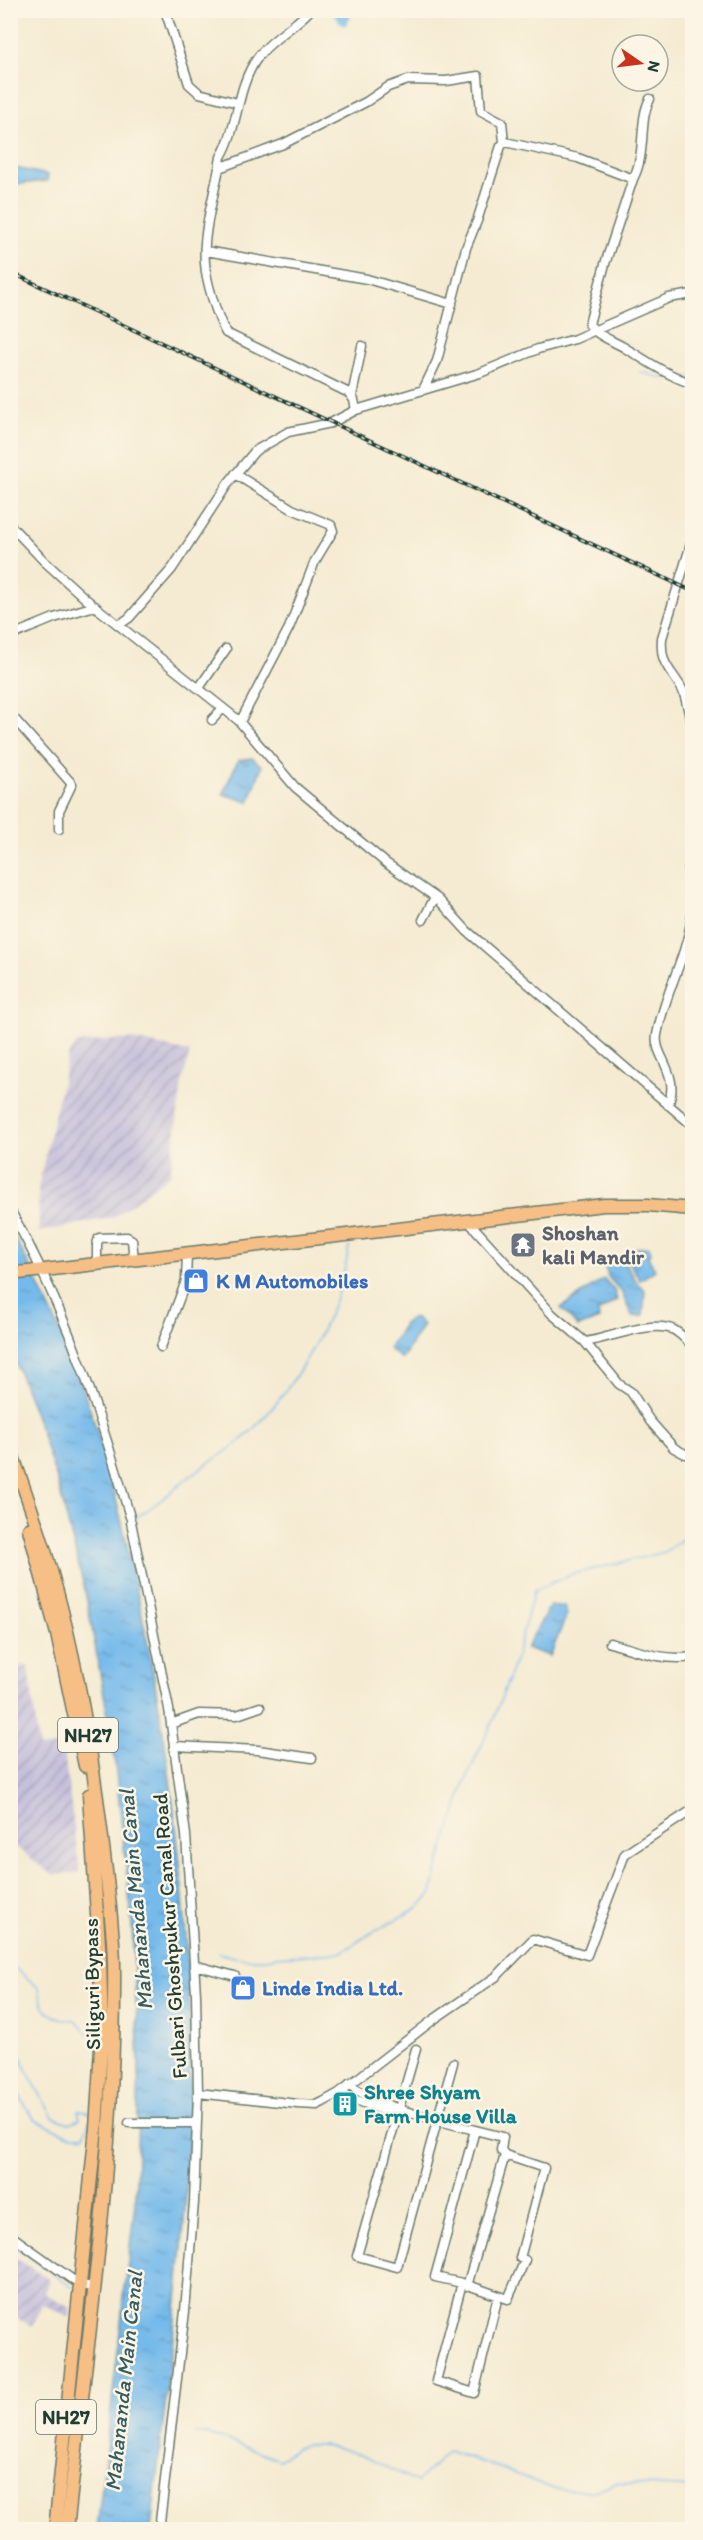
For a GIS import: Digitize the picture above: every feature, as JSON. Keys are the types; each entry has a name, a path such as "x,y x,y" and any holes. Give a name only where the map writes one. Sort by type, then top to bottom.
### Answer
{"highway":[{"path":"10,1274 604,1205 648,1205 693,1209"},
{"name":"Siliguri Bypass","path":"10,1448 44,1547 62,1610 88,1733 111,1907 114,1963 107,2032 94,2287 67,2529"},
{"name":"NH27","path":"10,1471 44,1580 76,1716 87,1780 95,1856 107,2032"},
{"name":"NH27","path":"55,2529 80,2285 102,2130"}],"street":[{"path":"165,10 189,84 199,93 238,103"},
{"path":"310,10 297,24 258,56 249,72 219,168 205,262 218,320 226,333 352,396"},
{"path":"219,168 282,144 366,102 388,87 408,80 446,81 478,76 481,111 502,122 504,142 466,248 437,362 423,390"},
{"path":"650,99 644,110 644,140 593,303 589,324 593,331 626,348 670,376 693,384"},
{"path":"504,142 557,152 633,179"},
{"path":"206,251 367,279 452,304"},
{"path":"119,625 129,618 172,569 235,474 255,451 288,432 331,423 356,410 471,377 538,349 575,339 669,298 693,294"},
{"path":"356,410 352,396 362,346"},
{"path":"235,474 292,509 331,525 333,531 315,561 290,628 240,722"},
{"path":"10,525 44,561 95,606 240,722 295,787 386,863 435,897 467,931 693,1125"},
{"path":"693,541 662,638 661,654 667,669 682,690 693,721"},
{"path":"10,636 54,618 95,606"},
{"path":"198,688 226,649"},
{"path":"212,720 223,708"},
{"path":"10,714 72,784 59,811 58,829"},
{"path":"693,846 689,869 693,892"},
{"path":"423,920 435,897"},
{"path":"668,1105 671,1087 669,1069 656,1037 693,916"},
{"name":"Fulbari Ghoshpukur Canal Road","path":"10,1209 40,1270 92,1393 130,1520 171,1724 186,1835 194,1965 198,2093 195,2121 194,2202 186,2300 159,2529"},
{"path":"468,1222 552,1314 585,1342 619,1384 631,1392 650,1421 674,1448 685,1454 693,1454"},
{"path":"97,1264 99,1238 132,1240 134,1260"},
{"path":"161,1347 186,1281 187,1254"},
{"path":"585,1342 615,1333 659,1327 675,1330 693,1345"},
{"path":"610,1643 652,1656 675,1659 693,1657"},
{"path":"171,1724 199,1714 237,1715 260,1707"},
{"path":"174,1746 258,1750 312,1758"},
{"path":"198,2093 309,2105 323,2102 339,2093 433,2020 497,1976 533,1939 587,1955 625,1854 693,1810"},
{"path":"194,1965 235,1976"},
{"path":"416,2049 357,2256 397,2267 453,2063"},
{"path":"349,2084 362,2095 398,2112"},
{"path":"339,2093 398,2112 438,2119 503,2137 501,2150 506,2155 544,2168 520,2258 525,2260 508,2299 465,2284 435,2277 475,2130"},
{"path":"131,2123 195,2121"},
{"path":"498,2296 474,2393 436,2381 506,2155"},
{"path":"10,2235 80,2285 94,2287"}],"shaded area":[{"path":"128,1039 190,1052 182,1082 170,1175 114,1217 39,1232 38,1188 68,1055 77,1043"},
{"path":"11,1664 28,1666 39,1748 63,1745 80,1872 53,1875 11,1843"},
{"path":"10,2255 50,2280 44,2293 70,2307 70,2317 42,2304 33,2326 11,2316"}],"water":[{"path":"11,167 48,175 47,181 11,185"},
{"path":"252,758 262,766 249,802 223,794 238,760"},
{"name":"Mahananda Main Canal","path":"10,1228 68,1350 84,1392 111,1479 156,1687 181,1876 189,2003 187,2180 179,2280 151,2529 97,2529 136,2195 139,2062 132,1922 113,1744 85,1590 57,1480 11,1351"},
{"path":"649,1247 651,1252 648,1257 655,1270 640,1280 625,1256 635,1248"},
{"path":"620,1256 638,1284 645,1290 643,1316 632,1316 621,1291 609,1278 603,1262"},
{"path":"604,1279 614,1290 617,1300 598,1312 599,1319 578,1327 561,1308"},
{"path":"414,1318 423,1325 402,1359 389,1349 405,1322"},
{"path":"550,1606 564,1606 567,1614 550,1656 526,1648"}],"waterway":[{"path":"334,10 344,22 350,10"},
{"path":"640,372 663,378 668,377"},
{"path":"682,376 692,378"},
{"path":"133,1519 234,1446 254,1428 292,1382 323,1328 335,1300 344,1273 349,1246"},
{"path":"219,1953 255,1959 340,1953 419,1907 432,1893 437,1869 465,1782 494,1718 515,1661 534,1591 569,1575 665,1552 681,1540 692,1539"},
{"path":"10,1968 16,1969 39,1988 45,2009 54,2016 75,2020 93,2038"},
{"path":"10,2028 26,2069 53,2117 69,2123 80,2119 78,2111 93,2113"},
{"path":"10,2081 35,2120 72,2136 84,2136 90,2120"},
{"path":"10,2243 73,2288"},
{"path":"194,2433 206,2433 279,2459 303,2446 331,2446 377,2462 417,2482 448,2451 554,2489 593,2491 616,2483 692,2488"}],"railway":[{"path":"10,272 692,591"}],"place":[{"name":"Shoshan kali Mandir","path":"523,1245"},
{"name":"K M Automobiles","path":"196,1281"},
{"name":"Linde India Ltd.","path":"243,1988"},
{"name":"Shree Shyam Farm House Villa","path":"345,2104"}]}
